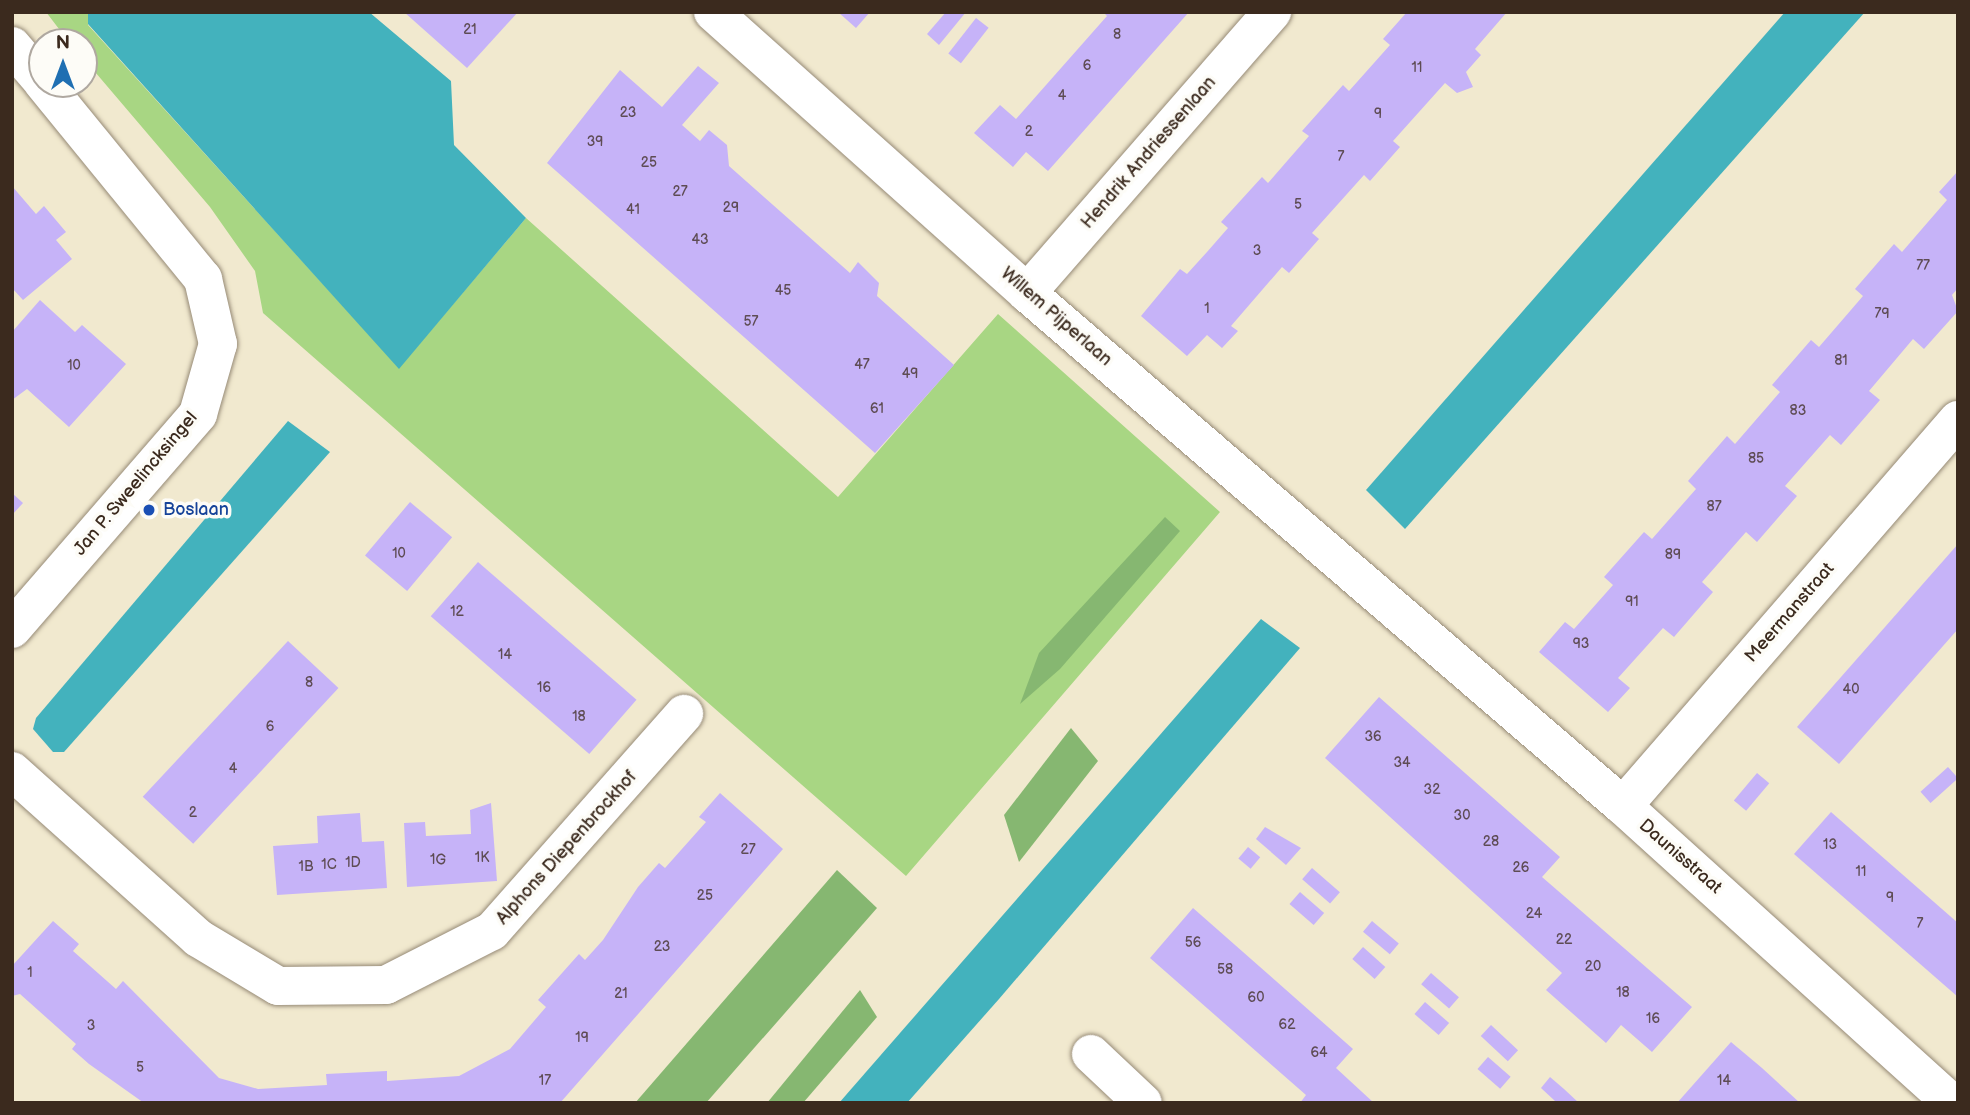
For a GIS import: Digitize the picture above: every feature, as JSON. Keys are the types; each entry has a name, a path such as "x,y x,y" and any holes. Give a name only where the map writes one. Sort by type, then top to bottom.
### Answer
{"street":[{"name":"Willem Pijperlaan","path":"713,12 1027,293 1401,620"},
{"name":"Hendrik Andriessenlaan","path":"1027,293 1272,12"},
{"name":"Jan P. Sweelincksingel","path":"12,46 28,65"},
{"name":"Jan P. Sweelincksingel","path":"12,629 198,414 218,344 203,279 55,98"},
{"name":"Meermanstraat","path":"1623,806 1958,420"},
{"name":"Daunisstraat","path":"1401,620 1623,806 1952,1103"},
{"name":"Alphons Diepenbrockhof","path":"12,771 198,939 278,986 386,985 492,931 684,714"},
{"path":"1091,1054 1143,1103"}],"green space":[{"path":"46,12 89,12 88,25 91,28 58,28"},
{"path":"98,36 399,368 526,218 838,497 998,314 1220,512 906,876 263,313 255,271 210,207 98,75"},
{"path":"1165,517 1180,531 1060,669 1020,704 1039,653"},
{"path":"1071,728 1098,761 1019,862 1004,815"},
{"path":"837,870 877,908 706,1103 635,1103"},
{"path":"860,990 877,1017 803,1103 767,1103"}],"water":[{"path":"369,12 451,81 454,145 526,218 399,369 98,35 98,28 92,28 88,24 88,14"},
{"path":"1785,12 1865,12 1405,529 1366,490"},
{"path":"288,421 330,452 64,752 53,752 33,729 36,718"},
{"path":"1261,619 1300,648 999,999 907,1103 839,1103"}],"building":[{"path":"404,12 518,12 467,68"},
{"path":"838,12 870,12 856,28"},
{"path":"946,12 966,12 939,45 927,34"},
{"path":"1103,12 1189,12 1048,171 1026,152 1013,167 974,133 1000,105 1016,119 1107,16"},
{"path":"1407,12 1507,12 1475,49 1481,55 1466,72 1473,87 1457,93 1445,83 1393,141 1400,147 1370,181 1364,175 1312,233 1319,239 1289,273 1282,267 1231,326 1238,331 1222,348 1207,335 1187,356 1141,316 1180,269 1187,274 1228,228 1221,222 1262,177 1268,183 1309,136 1302,131 1343,85 1349,91 1390,45 1383,39"},
{"path":"976,18 989,28 961,63 948,53"},
{"path":"698,66 719,83 682,125 700,141 709,130 727,145 729,166 850,273 858,262 879,283 877,296 954,365 875,453 547,163 620,70 662,107"},
{"path":"1958,171 1958,288 1952,295 1958,311 1924,349 1913,339 1869,391 1880,400 1841,445 1830,435 1785,486 1797,496 1757,542 1746,532 1702,582 1713,592 1674,637 1663,628 1618,678 1630,688 1608,712 1539,652 1565,622 1574,629 1613,585 1604,577 1644,532 1652,539 1696,489 1688,481 1727,436 1735,444 1780,392 1772,385 1811,340 1819,347 1863,296 1855,289 1894,244 1902,252 1947,200 1939,192"},
{"path":"12,186 36,214 44,206 66,232 56,240 72,259 23,300 12,288"},
{"path":"40,300 75,332 82,325 126,364 69,427 27,389 12,400 12,332"},
{"path":"12,493 23,503 12,515"},
{"path":"410,502 452,537 407,591 365,556"},
{"path":"1958,544 1958,629 1839,764 1797,727"},
{"path":"478,562 636,700 589,754 431,616"},
{"path":"288,641 338,688 193,844 143,797"},
{"path":"1379,697 1560,857 1542,877 1692,1007 1652,1052 1621,1025 1606,1043 1546,990 1562,973 1325,758"},
{"path":"1948,767 1958,778 1931,803 1921,792"},
{"path":"1757,773 1769,783 1746,811 1734,801"},
{"path":"720,793 783,849 560,1103 144,1103 89,1064 72,1049 76,1044 20,994 12,996 12,966 53,921 79,944 73,951 116,989 123,981 219,1078 258,1089 327,1085 326,1074 387,1071 387,1081 459,1076 510,1049 546,1007 538,1000 579,954 585,960 603,940 638,887 659,863 665,868 706,822 699,817"},
{"path":"491,803 497,881 407,887 404,823 425,822 426,836 471,834 470,810"},
{"path":"1831,812 1958,923 1958,997 1794,854"},
{"path":"360,813 362,842 384,841 387,888 277,895 273,846 318,843 317,816"},
{"path":"1265,827 1301,848 1286,865 1256,839"},
{"path":"1248,847 1260,857 1251,869 1238,858"},
{"path":"1312,868 1340,892 1330,904 1302,879"},
{"path":"1300,892 1324,913 1314,925 1290,904"},
{"path":"1193,908 1353,1049 1336,1068 1374,1103 1300,1103 1306,1095 1150,958"},
{"path":"1372,921 1399,943 1390,954 1363,932"},
{"path":"1363,947 1385,967 1375,979 1352,959"},
{"path":"1431,973 1459,997 1449,1009 1421,984"},
{"path":"1425,1002 1449,1023 1439,1035 1415,1014"},
{"path":"1491,1025 1518,1050 1508,1061 1481,1036"},
{"path":"1731,1042 1762,1068 1800,1103 1677,1103"},
{"path":"1488,1057 1511,1077 1500,1089 1478,1069"},
{"path":"1550,1077 1579,1103 1555,1101 1541,1088"}],"place":[{"name":"Boslaan","path":"149,510"}]}
